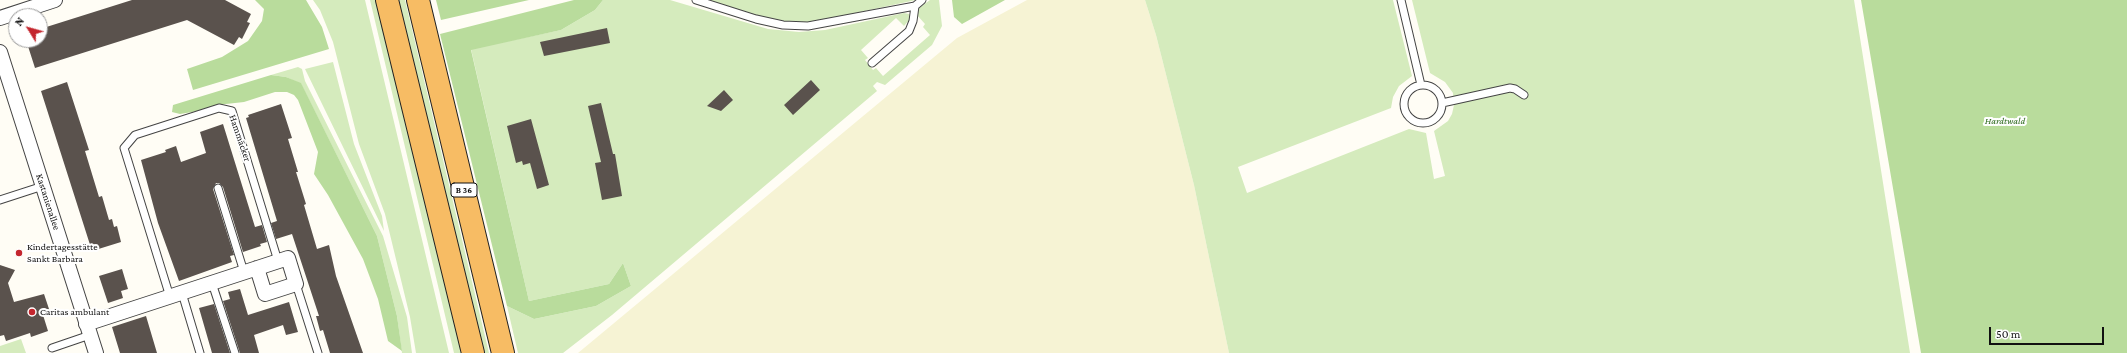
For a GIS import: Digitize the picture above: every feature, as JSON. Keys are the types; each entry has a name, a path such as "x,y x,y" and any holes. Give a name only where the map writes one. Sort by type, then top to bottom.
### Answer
{"highway":[{"path":"387,0 473,353"},
{"name":"B 36","path":"418,0 503,353"}],"street":[{"path":"0,18 55,0"},
{"name":"Kastanienallee","path":"0,52 96,353"},
{"path":"88,330 176,295 250,270 288,258 296,284 265,294 250,270"}],"lane":[{"path":"696,0 756,19 782,25 808,26 915,6 922,0"},
{"path":"1401,0 1421,85"},
{"path":"872,63 909,31 913,21 915,6"},
{"path":"1421,85 1428,85 1436,90 1442,103 1442,110 1434,120 1428,123 1418,124 1410,120 1404,113 1403,101 1408,90 1421,85"},
{"path":"1442,103 1510,88 1515,88 1524,95"},
{"name":"Hammäcker","path":"176,295 124,148 135,136 219,108 232,111 278,261"},
{"path":"0,200 43,186"},
{"path":"218,188 250,270"},
{"path":"212,283 235,353"},
{"path":"296,284 318,353"},
{"path":"176,295 200,353"},
{"path":"52,348 88,330"}],"shaded area":[{"path":"1027,0 1145,0 1156,35 1194,185 1229,353 578,353 957,38"}],"green space":[{"path":"255,0 306,0 322,27 329,49 193,90 187,69 222,57 248,41 262,21 264,9"},
{"path":"313,0 365,0 449,353 416,353 410,317 385,214 359,144 333,42 320,10"},
{"path":"370,0 376,0 463,353 454,353"},
{"path":"397,0 405,0 489,353 483,353"},
{"path":"436,0 529,0 441,20"},
{"path":"574,0 603,0 595,10 561,30 471,50 529,301 609,284 623,263 631,286 596,306 534,319 507,306 440,34"},
{"path":"603,0 670,0 768,29 799,32 825,30 904,13 909,14 911,18 904,26 896,18 861,50 868,58 865,60 873,70 876,68 883,76 930,35 923,27 925,24 917,15 919,8 930,0 939,0 942,26 932,45 885,85 877,82 873,86 877,91 612,315 563,353 518,353 507,306 534,319 596,306 631,286 623,263 609,284 529,301 471,49 561,30 595,10"},
{"path":"707,0 916,0 809,23 784,21 754,15"},
{"path":"952,0 1005,0 962,24 954,17"},
{"path":"1145,0 1393,0 1412,76 1399,86 1393,97 1391,108 1238,167 1247,193 1409,129 1426,133 1434,179 1445,176 1434,131 1448,121 1452,114 1454,105 1453,93 1445,82 1430,73 1412,0 1854,0 1910,353 1229,353 1194,185 1156,35"},
{"name":"Hardtwald","path":"1861,0 2127,0 2127,353 1921,353"},
{"path":"333,62 354,144 382,216 384,231 305,69"},
{"path":"298,67 302,69 305,81 383,236 407,317 412,353 402,353 397,316 377,236 301,84 286,77 271,75"},
{"path":"271,75 286,77 301,83 377,236 397,316 402,351 388,341 378,299 363,259 328,195 314,174 318,152 298,100 294,95 287,92 275,92 244,102 217,105 198,111 180,114 172,112 173,105"},
{"path":"21,339 26,353 0,353 0,346"}],"building":[{"path":"132,0 225,0 251,14 247,22 250,23 242,39 239,37 234,45 187,20 35,68 29,48 48,48 48,26"},
{"path":"607,28 610,43 544,56 540,42"},
{"path":"811,80 820,90 793,115 784,105"},
{"path":"67,82 89,150 85,151 99,197 102,196 109,220 112,219 114,227 117,226 121,242 92,251 41,91"},
{"path":"724,90 733,100 721,111 707,106"},
{"path":"601,103 613,154 615,154 622,196 602,200 595,163 601,162 588,106"},
{"path":"281,104 292,138 288,139 306,204 304,205 317,249 329,245 336,276 363,353 330,353 323,330 320,331 316,316 319,316 292,234 276,239 271,223 277,221 246,118 249,117 248,115"},
{"path":"531,119 549,185 537,189 530,163 523,165 522,161 516,163 507,126"},
{"path":"223,124 255,227 262,225 267,242 260,244 261,246 243,252 223,187 219,183 216,183 213,189 234,255 230,256 232,262 179,281 158,223 141,160 166,152 165,150 176,146 181,162 206,153 200,132"},
{"path":"0,265 15,270 8,283 14,302 44,294 50,312 43,315 48,331 31,337 30,333 6,341 4,335 0,336"},
{"path":"122,269 128,289 121,291 123,298 108,303 99,276"},
{"path":"240,289 248,315 289,302 298,332 286,335 283,325 254,335 259,353 240,353 223,301 230,299 228,292"},
{"path":"214,304 230,353 212,353 199,308"},
{"path":"146,316 157,353 120,353 112,327"}],"place":[{"name":"Kindertagesstätte Sankt Barbara","path":"19,253"},
{"name":"Caritas ambulant","path":"32,312"}]}
